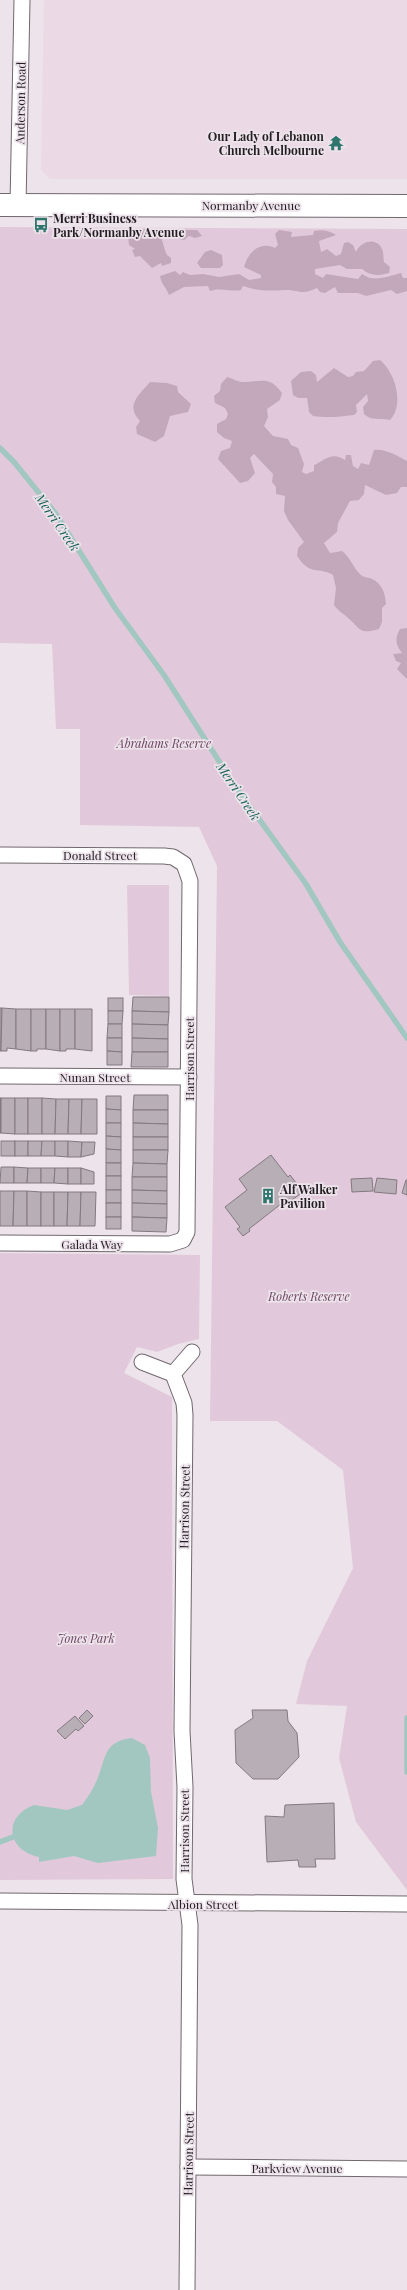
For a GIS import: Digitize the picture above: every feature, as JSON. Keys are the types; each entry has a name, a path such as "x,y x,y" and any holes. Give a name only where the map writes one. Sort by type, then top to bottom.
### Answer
{"main road":[{"name":"Normanby Avenue","path":"9,205 407,206"}],"street":[{"name":"Anderson Road","path":"9,205 22,0"},
{"name":"Donald Street","path":"0,855 173,857 184,864 190,877"},
{"name":"Harrison Street","path":"183,1240 187,1228 190,877"},
{"name":"Nunan Street","path":"0,1076 189,1077"},
{"name":"Galada Way","path":"0,1243 170,1244 183,1240"},
{"path":"142,1362 173,1374 192,1352"},
{"name":"Harrison Street","path":"173,1374 184,1403 185,1415 182,1731 184,1788 184,1879 190,1925 187,2290"},
{"name":"Albion Street","path":"0,1901 407,1904"},
{"name":"Parkview Avenue","path":"188,2167 407,2168"}],"shaded area":[{"path":"44,0 407,0 407,179 50,179 41,170"},
{"path":"144,229 155,231 161,237 167,255 171,258 171,263 162,266 161,263 152,268 140,256 135,257 132,250 135,249 129,245 128,237 139,234 140,230"},
{"path":"170,230 197,230 202,236 195,238 189,236 184,240 170,237 168,233"},
{"path":"279,230 292,232 291,237 313,235 314,231 317,230 331,232 336,235 319,241 321,252 327,249 336,256 341,254 344,243 348,242 353,245 356,252 364,243 376,243 383,250 384,262 390,267 389,273 374,275 362,269 347,269 340,265 315,269 315,274 323,278 326,274 358,279 362,274 367,277 376,278 401,273 403,278 407,278 407,291 397,294 391,290 366,296 358,293 338,293 335,287 325,293 320,292 317,288 303,292 253,289 243,286 241,290 218,289 210,291 208,286 184,287 169,295 161,281 160,276 175,271 180,275 183,272 190,275 203,274 219,277 239,274 249,280 261,278 261,275 244,267 248,257 255,249 264,246 275,248 278,245 275,234"},
{"path":"211,250 222,255 223,265 220,268 201,268 197,263 205,252"},
{"path":"380,360 390,372 396,389 397,406 390,420 373,419 364,414 363,407 368,401 367,394 356,405 357,412 354,415 338,417 313,416 309,412 307,398 298,398 293,395 291,381 301,372 311,371 316,375 317,382 334,368 348,377 353,376 356,372 364,371 373,361"},
{"path":"227,377 240,382 264,381 278,387 282,393 280,400 267,409 268,417 264,426 273,436 288,439 291,445 298,448 304,464 302,472 306,474 314,471 314,465 332,456 340,457 345,460 346,455 351,455 353,466 358,469 361,463 369,465 374,450 387,451 407,461 407,487 401,487 397,493 386,495 365,485 364,494 359,500 350,501 338,523 337,532 324,543 330,553 342,551 361,575 374,580 382,588 386,604 382,608 382,622 379,629 364,631 358,628 334,605 336,588 333,575 328,572 306,567 297,556 298,548 304,542 288,520 284,511 285,496 276,494 276,487 272,482 273,474 254,454 250,458 255,473 248,481 240,483 218,459 221,451 230,448 232,441 224,438 217,432 217,424 226,419 228,414 225,408 215,403 214,396 220,391 221,384"},
{"path":"150,382 167,383 177,386 178,392 191,404 188,412 170,416 164,436 155,442 137,434 136,427 140,421 134,410 135,400"},
{"path":"407,628 407,679 397,669 401,663 396,661 393,654 402,653 397,644 397,635 400,629"},
{"path":"132,1738 145,1745 150,1758 151,1792 158,1828 156,1856 98,1863 74,1856 39,1862 39,1857 28,1853 20,1847 12,1832 13,1824 24,1810 34,1805 67,1810 82,1805 95,1783 107,1752 116,1743"}],"green space":[{"path":"0,227 407,229 407,1890 356,1822 339,1758 347,1706 296,1704 307,1661 353,1568 343,1470 277,1421 210,1421 217,866 199,827 80,825 80,729 56,729 52,644 0,643"},
{"path":"127,885 169,885 169,996 129,995"},
{"name":"Jones Park","path":"0,1253 200,1255 199,1339 178,1344 157,1352 137,1347 124,1373 172,1397 173,1879 0,1880"}],"building":[{"path":"133,997 169,997 169,1012 132,1011"},
{"path":"108,998 123,998 123,1011 108,1011"},
{"path":"0,1008 2,1008 1,1051 0,1051"},
{"path":"2,1008 16,1009 16,1049 7,1048 7,1051 1,1051"},
{"path":"16,1009 31,1009 31,1051 16,1049"},
{"path":"31,1009 46,1009 46,1049 31,1051"},
{"path":"46,1009 60,1009 60,1051 46,1049"},
{"path":"60,1009 75,1009 75,1049 60,1051"},
{"path":"75,1009 92,1009 92,1051 75,1049"},
{"path":"108,1011 123,1011 122,1024 108,1024"},
{"path":"132,1011 169,1012 168,1025 132,1024"},
{"path":"108,1024 122,1024 122,1038 107,1038"},
{"path":"132,1024 168,1025 168,1039 132,1038"},
{"path":"107,1038 122,1038 122,1052 107,1051"},
{"path":"132,1038 168,1039 168,1052 132,1052"},
{"path":"107,1051 122,1052 122,1065 107,1065"},
{"path":"132,1052 168,1052 168,1067 131,1067"},
{"path":"134,1095 168,1095 168,1110 133,1110"},
{"path":"106,1096 121,1096 121,1110 106,1109"},
{"path":"1,1098 1,1133 0,1133"},
{"path":"1,1098 15,1098 15,1134 1,1133"},
{"path":"15,1098 28,1098 28,1134 15,1134"},
{"path":"28,1098 42,1098 42,1134 28,1134"},
{"path":"42,1098 56,1099 55,1134 42,1134"},
{"path":"56,1099 69,1099 68,1134 55,1134"},
{"path":"69,1099 82,1099 81,1134 68,1134"},
{"path":"82,1099 97,1099 97,1134 81,1134"},
{"path":"106,1109 121,1110 121,1123 106,1123"},
{"path":"133,1110 168,1110 168,1124 133,1123"},
{"path":"106,1123 121,1123 121,1137 106,1136"},
{"path":"133,1123 168,1124 168,1137 133,1137"},
{"path":"106,1136 121,1137 121,1150 106,1149"},
{"path":"133,1137 168,1137 168,1150 133,1150"},
{"path":"1,1141 15,1141 15,1156 1,1156"},
{"path":"15,1141 28,1141 28,1156 15,1156"},
{"path":"28,1141 42,1141 41,1156 28,1156"},
{"path":"42,1141 55,1141 55,1156 41,1156"},
{"path":"55,1141 68,1141 68,1157 55,1156"},
{"path":"68,1141 82,1142 81,1157 68,1157"},
{"path":"82,1142 95,1142 94,1154 81,1157"},
{"path":"106,1149 121,1150 121,1163 106,1163"},
{"path":"133,1150 168,1150 167,1164 133,1163"},
{"name":"Alf Walker Pavilion","path":"271,1155 288,1177 290,1175 303,1192 289,1202 286,1200 249,1229 250,1231 243,1236 237,1229 240,1227 225,1207 247,1190 239,1179"},
{"path":"106,1163 121,1163 121,1176 106,1176"},
{"path":"133,1163 167,1164 167,1177 132,1177"},
{"path":"1,1167 14,1167 14,1183 0,1183"},
{"path":"14,1167 28,1168 27,1183 14,1183"},
{"path":"28,1168 41,1168 41,1183 27,1183"},
{"path":"41,1168 55,1168 54,1183 41,1183"},
{"path":"55,1168 68,1168 68,1184 54,1183"},
{"path":"68,1168 81,1168 81,1184 68,1184"},
{"path":"81,1168 94,1172 94,1184 81,1184"},
{"path":"106,1176 121,1176 121,1190 106,1190"},
{"path":"132,1177 167,1177 167,1191 132,1190"},
{"path":"372,1178 373,1191 352,1192 351,1179"},
{"path":"377,1178 397,1180 396,1194 374,1192"},
{"path":"407,1180 407,1195 402,1193"},
{"path":"106,1190 121,1190 121,1203 106,1203"},
{"path":"132,1190 167,1191 167,1204 132,1203"},
{"path":"0,1191 14,1191 13,1226 0,1226"},
{"path":"14,1191 27,1191 27,1226 13,1226"},
{"path":"27,1191 41,1192 41,1226 27,1226"},
{"path":"41,1192 54,1192 54,1226 41,1226"},
{"path":"54,1192 68,1192 67,1226 54,1226"},
{"path":"68,1192 81,1192 80,1226 67,1226"},
{"path":"81,1192 96,1192 95,1226 80,1226"},
{"path":"106,1203 121,1203 121,1217 106,1217"},
{"path":"132,1203 167,1204 167,1218 132,1217"},
{"path":"106,1217 121,1217 121,1229 106,1229"},
{"path":"132,1217 167,1218 166,1232 132,1231"},
{"path":"87,1710 93,1716 85,1724 79,1718"},
{"path":"252,1710 287,1710 288,1721 297,1733 299,1757 278,1779 253,1779 236,1763 235,1730 253,1718"},
{"path":"75,1716 84,1726 78,1731 76,1729 65,1739 57,1731"},
{"path":"334,1803 335,1859 315,1859 316,1867 299,1867 298,1860 267,1862 265,1816 284,1817 285,1805"}],"waterway":[{"name":"Merri Creek","path":"0,448 14,462 56,514 115,608 164,675 233,783 306,884 340,942 407,1038"},
{"name":"Merri Creek","path":"407,1718 407,1772"},
{"path":"0,1842 13,1837"}],"place":[{"name":"Our Lady of Lebanon Church Melbourne","path":"336,143"},
{"name":"Merri Business Park/Normanby Avenue","path":"41,225"},
{"name":"Alf Walker Pavilion","path":"268,1196"}],"park label":[{"name":"Abrahams Reserve","path":"164,743"},
{"name":"Roberts Reserve","path":"309,1296"}]}
